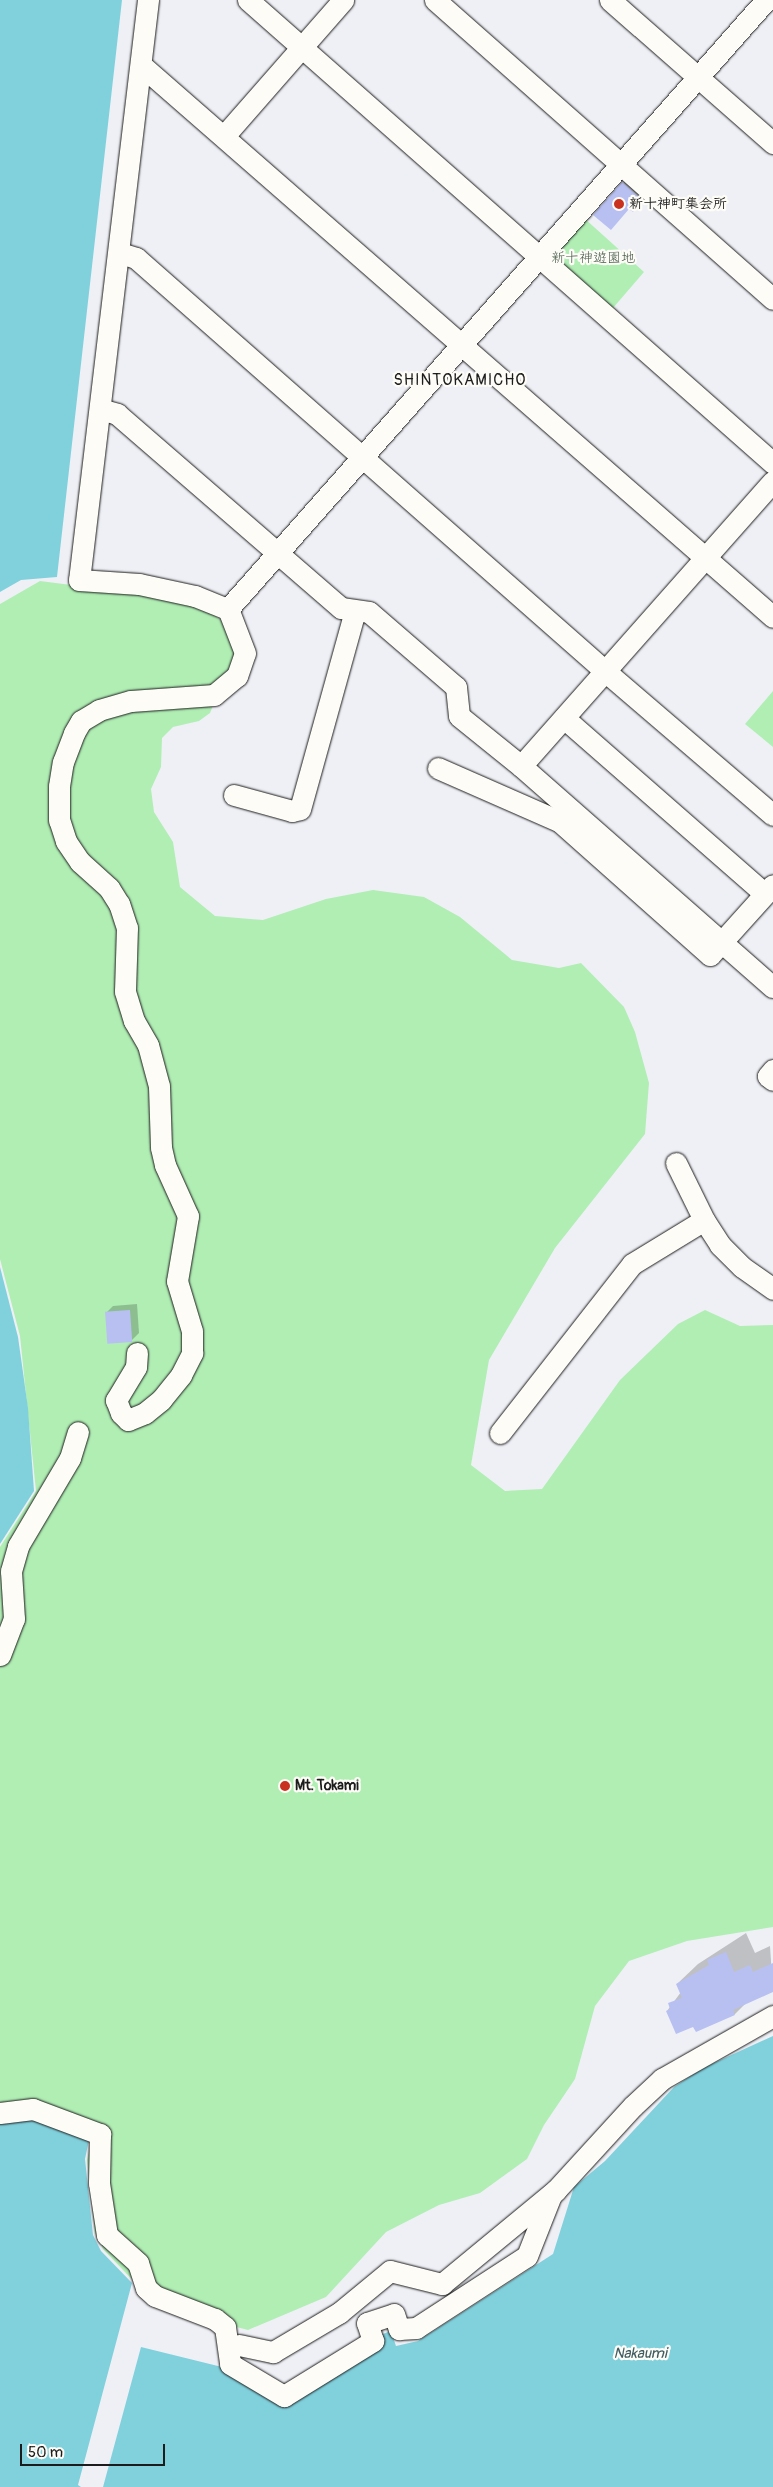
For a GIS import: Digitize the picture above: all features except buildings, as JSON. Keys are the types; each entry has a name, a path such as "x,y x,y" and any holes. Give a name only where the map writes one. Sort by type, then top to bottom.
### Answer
{"street":[{"path":"137,1353 136,1367 116,1400 121,1413 128,1420 145,1413 161,1400 181,1375 192,1353 192,1331 177,1281 188,1216 165,1165 161,1147 159,1086 148,1046 134,1021 125,991 127,928 119,904 109,888 80,862 66,840 59,820 59,786 63,762 74,733 89,714 131,701 214,695 237,676 245,653 228,609 195,596 140,584 79,580 120,254 148,0"},
{"path":"248,0 538,258 773,463"},
{"path":"224,136 343,0"},
{"path":"435,0 773,300"},
{"path":"610,0 773,143"},
{"path":"228,609 276,552 460,347 766,0"},
{"path":"140,64 224,136 460,347 773,617"},
{"path":"120,254 136,258 363,456 604,671 773,815"},
{"path":"100,409 117,414 341,608 369,612 456,686 459,716 521,766 773,987"},
{"path":"521,766 773,481"},
{"path":"234,795 292,812 300,809 355,611"},
{"path":"438,768 501,798 559,821 710,955 770,890 564,718"},
{"path":"773,1070 768,1076 773,1080"},
{"path":"676,1163 704,1220 720,1245 742,1267 773,1289"},
{"path":"500,1433 632,1264 704,1220"},
{"path":"0,1655 14,1619 11,1571 18,1546 70,1458 78,1432"},
{"path":"0,2113 33,2109 100,2134 99,2183 107,2235 138,2263 146,2288 150,2292 215,2319 225,2327 230,2364 284,2396 373,2341 367,2322 394,2314 399,2329 416,2328 528,2256 550,2196 633,2106 662,2079 773,2016"},
{"path":"239,2346 273,2352 340,2313 390,2271 442,2284 556,2190"}],"green space":[{"name":"新十神遊園地","path":"584,218 644,272 613,308 555,258 554,252"},
{"path":"40,581 173,598 209,611 233,629 239,653 225,676 210,713 199,721 173,727 162,738 161,767 151,789 154,812 173,842 180,887 215,916 263,920 326,899 373,890 424,897 460,917 512,960 559,968 581,963 624,1007 635,1032 649,1083 645,1134 555,1248 489,1360 471,1465 505,1491 542,1489 620,1380 678,1324 705,1310 740,1326 773,1325 773,1927 687,1941 629,1961 595,2006 575,2079 544,2125 527,2159 480,2193 439,2205 386,2232 326,2297 248,2330 214,2321 143,2291 103,2249 95,2233 87,2160 93,2134 0,2117 0,1547 36,1491 20,1336 0,1259 0,604"},
{"path":"773,691 773,747 745,724"}],"water":[{"path":"0,0 122,0 57,577 21,580 0,592"},
{"path":"0,1267 18,1337 28,1408 34,1491 0,1544"},
{"name":"Nakaumi","path":"773,2036 773,2487 103,2487 141,2347 222,2367 282,2407 346,2365 380,2335 391,2331 396,2346 418,2341 553,2254 574,2187 605,2161 674,2087 703,2068"},
{"path":"40,2115 90,2135 85,2159 93,2235 101,2251 132,2283 78,2485 81,2487 0,2487 0,2117"}],"place":[{"name":"新十神町集会所","path":"619,204"},
{"name":"Mt. Tokami","path":"285,1786"}],"district":[{"name":"SHINTOKAMICHO","path":"460,380"}]}
